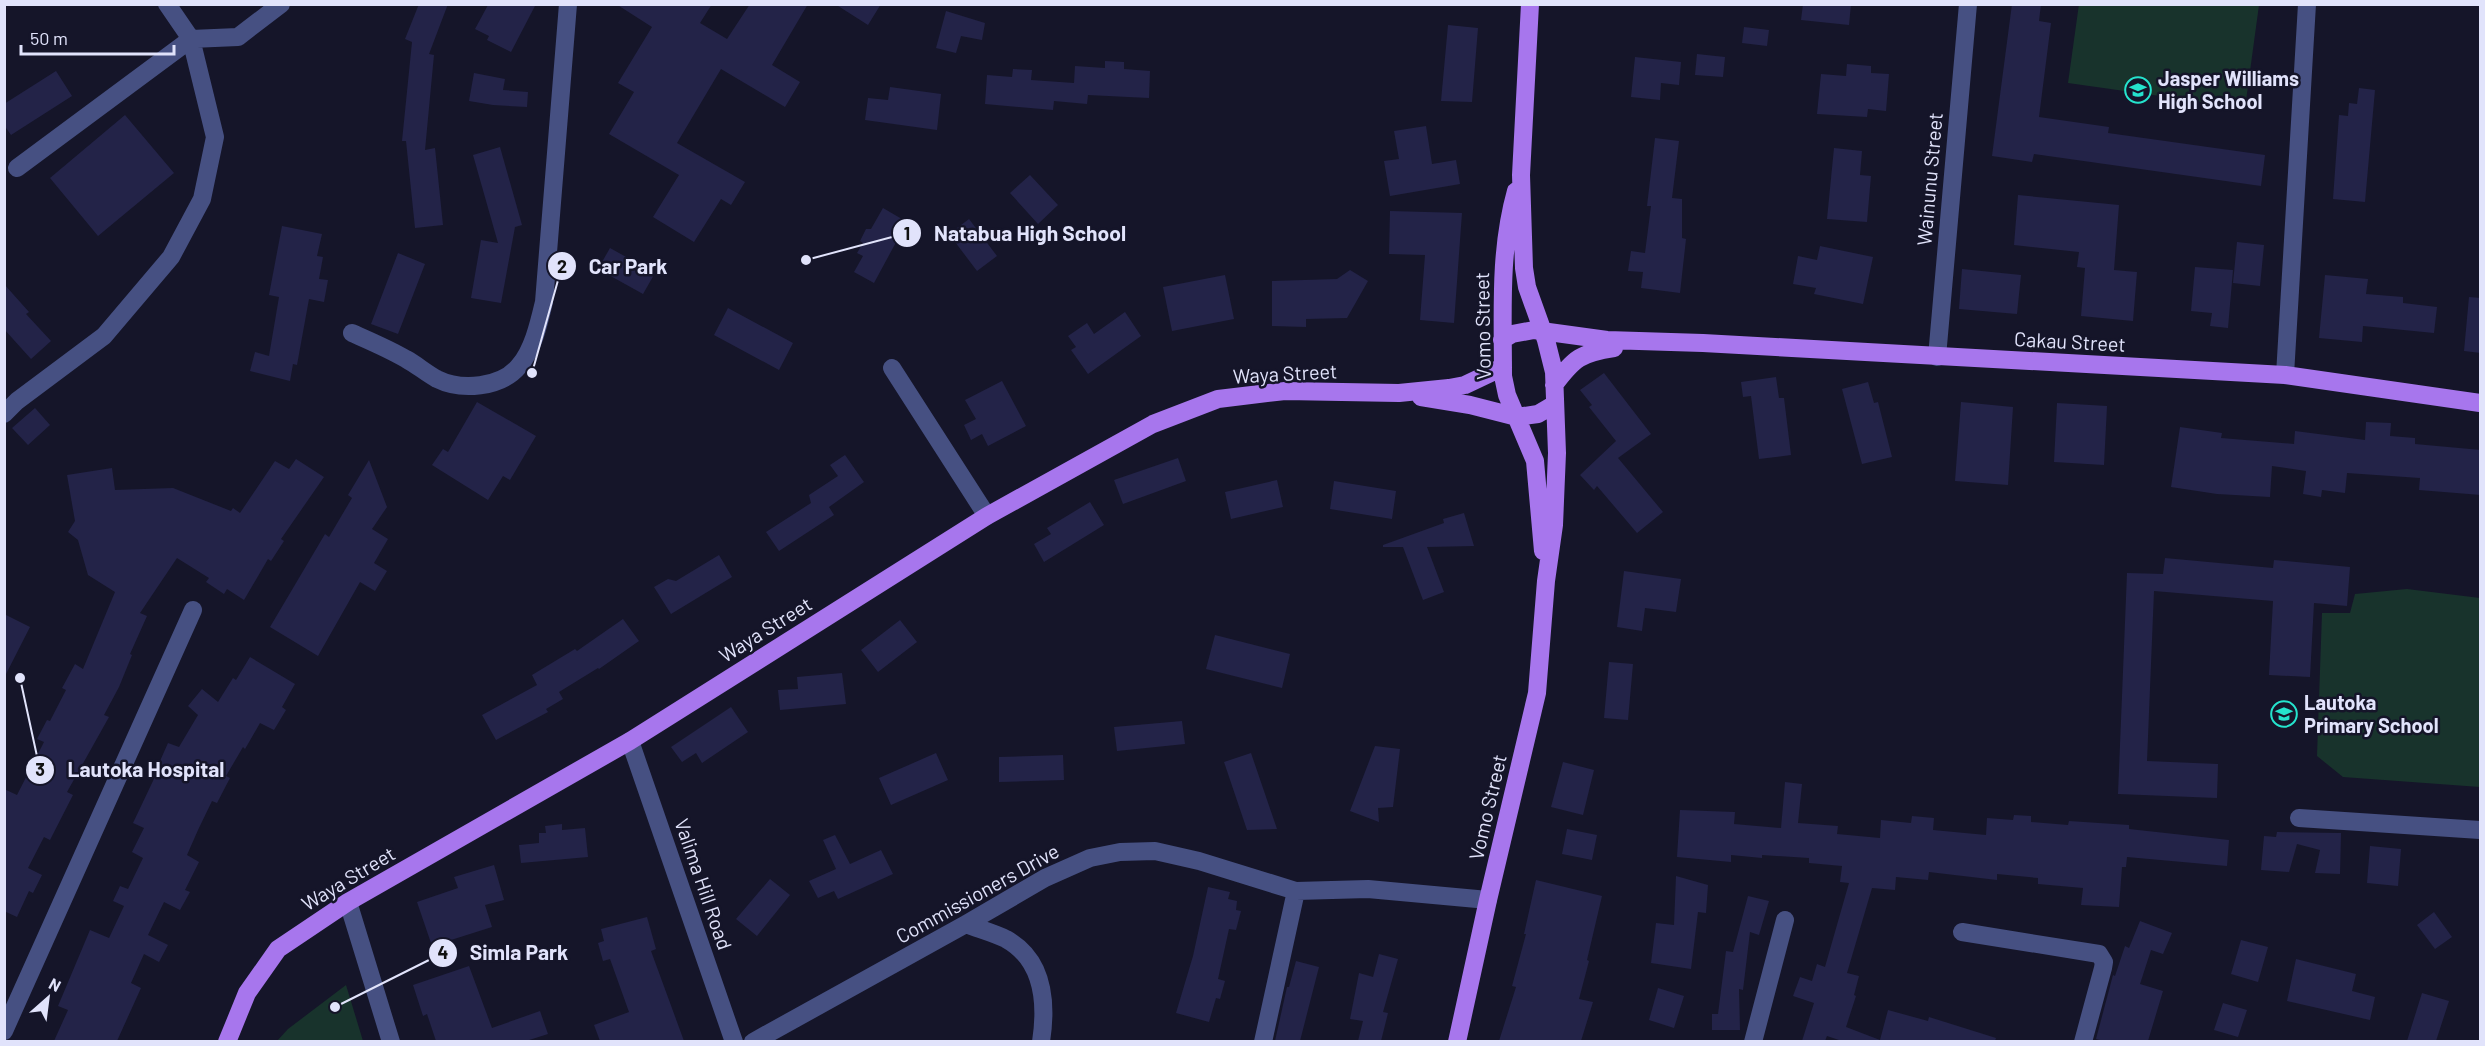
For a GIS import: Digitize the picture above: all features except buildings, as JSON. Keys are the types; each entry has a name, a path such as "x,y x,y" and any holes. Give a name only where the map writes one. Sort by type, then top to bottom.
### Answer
{"main road":[{"name":"Vomo Street","path":"1457,1041 1537,693 1546,581 1557,489 1555,404 1551,357 1527,287 1524,268 1521,175 1530,4"},
{"name":"Vomo Street","path":"1521,175 1509,217 1504,249 1503,368 1507,395 1535,461 1546,581"},
{"name":"Cakau Street","path":"1543,330 1578,338 1654,343 1703,343 2285,375 2481,403"},
{"path":"1503,340 1519,332 1543,330"},
{"name":"Cakau Street","path":"1554,385 1577,357 1585,353 1654,343"},
{"name":"Waya Street","path":"227,1041 247,993 278,949 348,902 630,741 987,516 1153,424 1218,399 1285,391 1399,393 1465,385 1503,368"},
{"name":"Waya Street","path":"1399,393 1470,405 1517,417"},
{"path":"1517,417 1538,414 1555,404"}],"street":[{"path":"4,414 17,401 104,336 171,257 202,199 215,137 191,39 166,4"},
{"path":"17,168 191,39 238,37 281,4"},
{"path":"352,333 405,358 438,379 449,383 484,384 496,381 519,367 530,345 544,302 568,4"},
{"name":"Wainunu Street","path":"1937,357 1951,171 1968,4"},
{"path":"2285,375 2307,4"},
{"path":"892,368 987,516"},
{"path":"4,1031 193,610"},
{"name":"Valima Hill Road","path":"630,741 734,1041"},
{"path":"2300,818 2481,830"},
{"name":"Commissioners Drive","path":"753,1041 1045,878 1090,858 1119,852 1155,851 1199,861 1296,891 1368,889 1488,900"},
{"path":"1263,1041 1296,891"},
{"path":"348,902 391,1041"},
{"path":"1753,1041 1785,920"},
{"path":"966,924 1005,939 1022,950 1033,964 1041,984 1044,1006 1041,1041"},
{"path":"1962,932 2099,954 2104,962 2103,968 2083,1041"}],"green space":[{"path":"2079,4 2259,5 2245,108 2068,83"},
{"path":"2407,589 2480,598 2480,787 2343,777 2317,756 2322,613 2350,613 2355,594"},
{"path":"346,985 363,1041 277,1041 288,1029"}],"place":[{"name":"Jasper Williams High School","path":"2138,90"},
{"name":"Natabua High School","path":"806,260"},
{"name":"Car Park","path":"532,373"},
{"name":"Lautoka Hospital","path":"20,678"},
{"name":"Lautoka Primary School","path":"2284,714"},
{"name":"Simla Park","path":"335,1007"}]}
